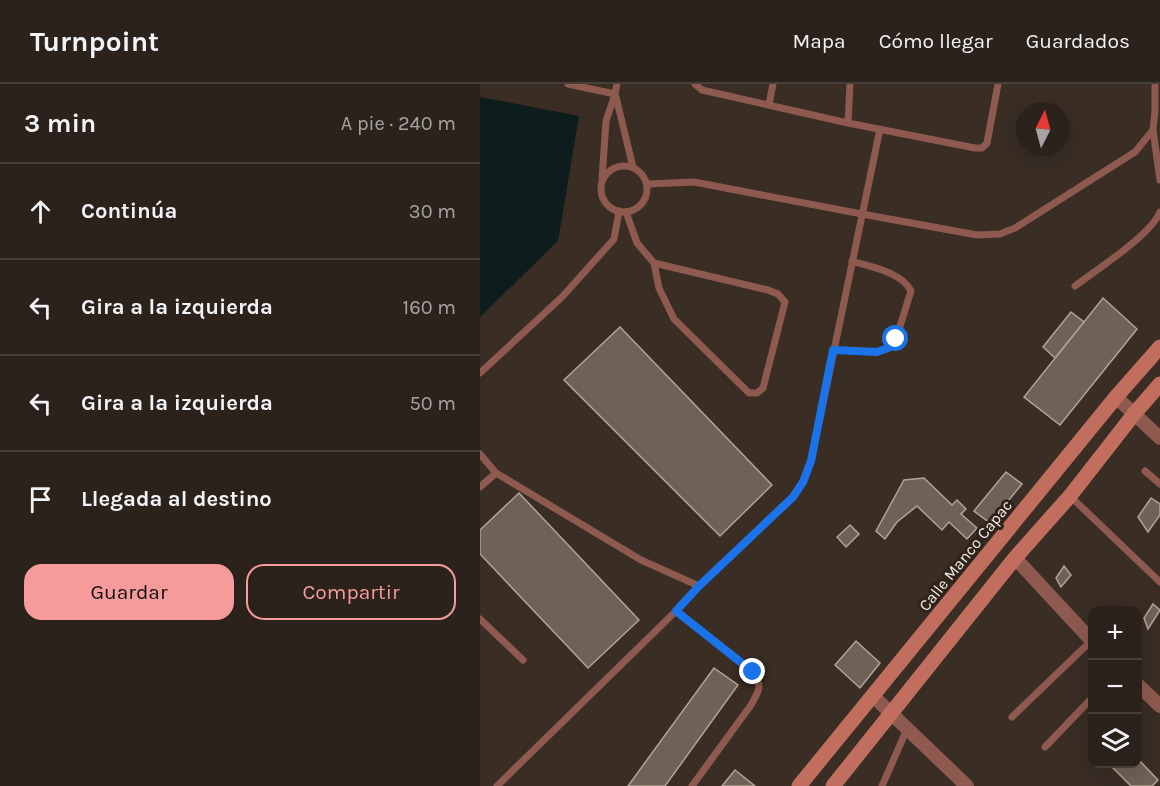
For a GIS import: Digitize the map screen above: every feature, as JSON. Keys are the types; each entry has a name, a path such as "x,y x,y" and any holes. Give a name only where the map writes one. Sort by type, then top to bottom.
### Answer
{"main road":[{"name":"Calle Manco Capac","path":"799,786 1116,397 1160,347"},
{"path":"833,786 1015,558 1070,496 1160,384"}],"street":[{"path":"1116,397 1160,438"},
{"path":"1015,558 1088,636"},
{"path":"1142,690 1160,706"},
{"path":"873,696 967,786"}],"lane":[{"path":"568,84 615,94"},
{"path":"602,182 605,175 617,166 633,167 645,177 647,192 645,200 634,210 622,212 612,208 602,197 601,190 606,120 617,84"},
{"path":"695,84 702,90 848,123 975,148 982,148 987,143 998,84"},
{"path":"769,104 773,84"},
{"path":"848,123 850,84"},
{"path":"1155,84 1158,109 1153,130 1160,180"},
{"path":"615,94 633,167"},
{"path":"498,786 699,586 793,497 803,482 811,461 880,129"},
{"path":"647,184 694,182 977,235 1000,234 1015,228 1136,152 1153,130"},
{"path":"622,212 637,243 654,263 659,288 674,319 749,393 757,393 763,388 785,302 778,294 768,290 654,263"},
{"path":"480,373 562,296 614,239 622,212"},
{"path":"1075,286 1138,238 1158,218 1160,212"},
{"path":"833,350 877,352 888,348 896,339 910,291 907,284 894,275 852,261"},
{"path":"480,454 496,473 641,560 699,586"},
{"path":"1145,471 1160,484"},
{"path":"480,487 496,473"},
{"path":"1070,496 1160,582"},
{"path":"676,611 753,672 759,681 759,691 751,705 692,786"},
{"path":"480,619 523,660"},
{"path":"1012,717 1088,644"},
{"path":"1045,747 1088,702"},
{"path":"882,786 907,729"}],"shaded area":[{"path":"480,97 579,116 558,241 480,317"}],"building":[{"path":"1103,298 1137,329 1060,425 1024,397"},
{"path":"1071,312 1084,322 1055,358 1043,347"},
{"path":"620,327 772,485 720,536 564,380"},
{"path":"1006,472 1022,484 990,523 974,511"},
{"path":"924,478 952,505 957,500 966,509 961,514 977,528 967,539 949,522 942,530 917,506 897,522 885,539 876,531 904,480"},
{"path":"519,493 639,620 588,668 480,554 480,530"},
{"path":"1151,498 1160,504 1160,515 1148,532 1138,517"},
{"path":"850,525 859,534 846,547 837,537"},
{"path":"1064,566 1071,575 1061,587 1056,578"},
{"path":"1153,604 1160,610 1148,629 1144,618"},
{"path":"856,641 880,663 860,688 835,665"},
{"path":"714,668 738,685 665,786 628,786"},
{"path":"1142,763 1158,780 1152,786 1131,786 1113,768 1142,768"},
{"path":"735,770 755,786 722,786"}],"route":[{"path":"753,672 676,611 699,586 793,497 803,482 811,461 833,350 877,352 888,348 896,339"}]}
